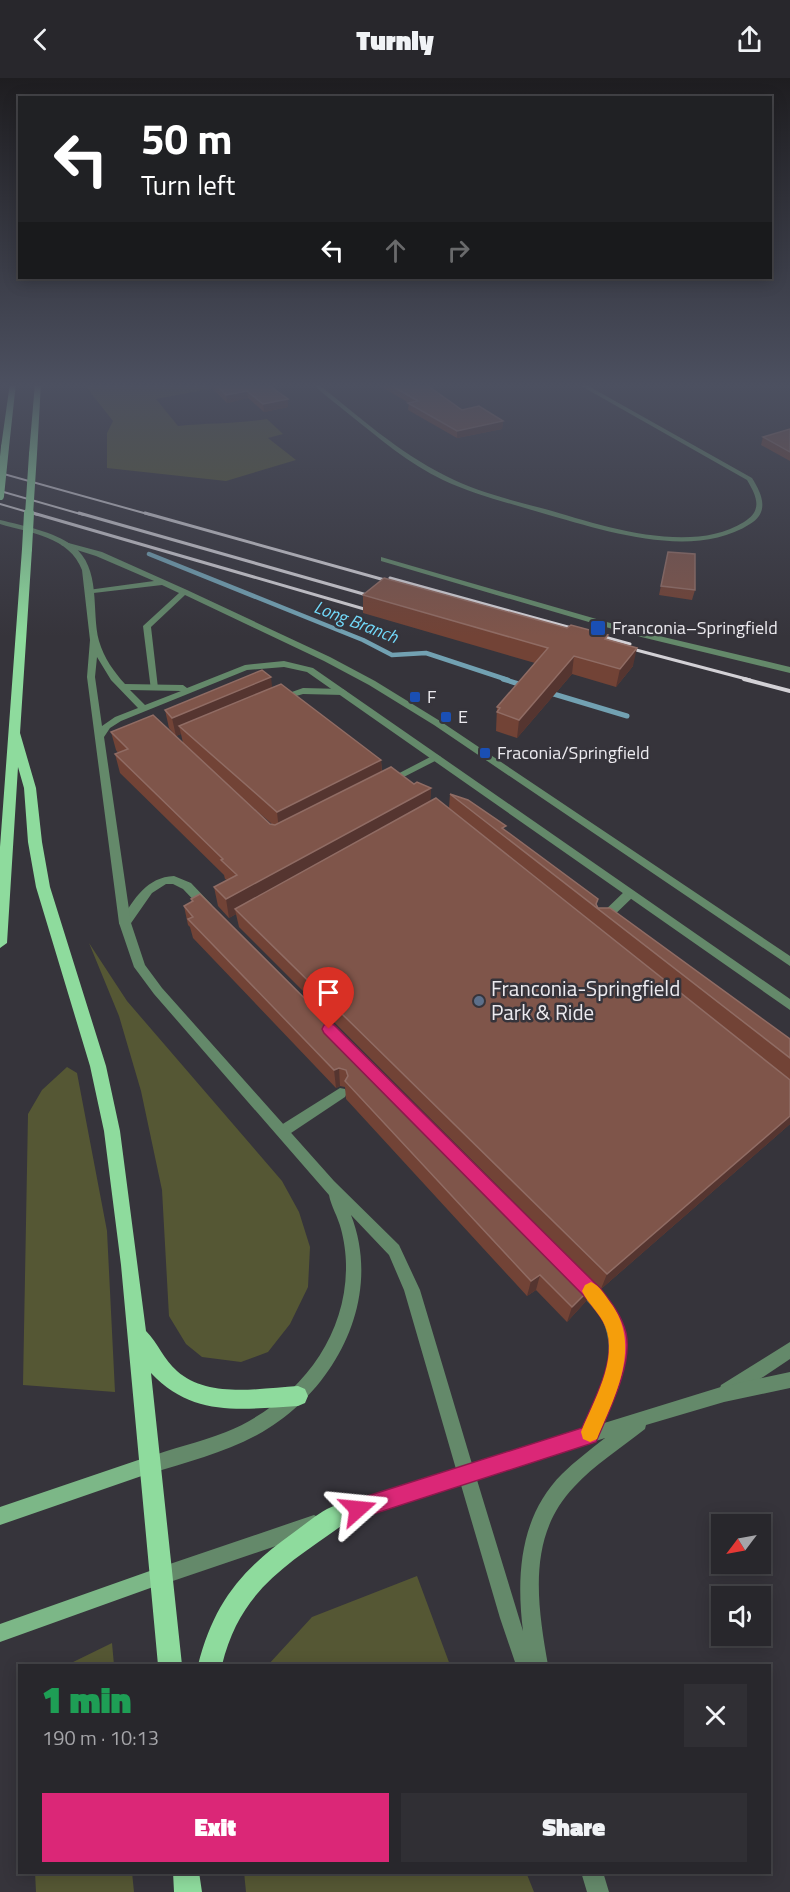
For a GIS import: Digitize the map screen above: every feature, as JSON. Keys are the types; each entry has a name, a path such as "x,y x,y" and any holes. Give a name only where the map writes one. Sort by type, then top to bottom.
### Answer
{"main road":[{"path":"0,496 3,468"},
{"path":"0,943 32,468"},
{"path":"14,731 30,788 35,842 45,895 93,1046 105,1096 122,1195 170,1664"},
{"path":"137,1331 158,1368 180,1388 205,1397 225,1400 298,1396"},
{"path":"0,1516 150,1465"},
{"path":"210,1664 218,1633 227,1613 251,1581 336,1516"},
{"path":"0,1633 161,1576"},
{"path":"186,1874 188,1892"}],"street":[{"path":"427,468 454,483 486,494 611,529 652,537 707,538 738,533 758,524"},
{"path":"731,468 757,484 769,497"},
{"path":"0,522 99,554 327,659 392,695 790,962"},
{"path":"64,543 83,560 94,640 91,677 99,738 125,923 135,955 149,979 329,1185 384,1238 401,1262 412,1290 509,1618 526,1664"},
{"path":"384,560 636,633 790,670"},
{"path":"88,592 162,583"},
{"path":"154,688 147,626 184,592"},
{"path":"94,640 105,668 146,712"},
{"path":"99,738 112,723 146,712 194,688 245,668 284,664 310,670 790,1005"},
{"path":"122,687 194,688"},
{"path":"267,703 303,692 343,692"},
{"path":"382,785 436,757"},
{"path":"125,923 149,889 168,881 185,884 216,916"},
{"path":"600,922 630,893"},
{"path":"282,1131 340,1093"},
{"path":"150,1465 244,1432 269,1418 298,1396 336,1345 344,1328 354,1294 356,1262 350,1233 337,1198 329,1185"},
{"path":"571,1271 603,1304 616,1332 618,1345 613,1373 589,1435"},
{"path":"724,1394 790,1350"},
{"path":"161,1576 336,1516 646,1417 724,1394 790,1380"},
{"path":"538,1664 528,1592 530,1556 540,1523 566,1482 646,1417"},
{"path":"593,1874 598,1892"}],"green space":[{"path":"107,468 270,468 226,481"},
{"path":"89,943 127,1001 282,1181 299,1212 310,1247 308,1287 290,1324 268,1352 241,1362 202,1357 186,1344 169,1316 162,1190 141,1091 119,1016"},
{"path":"67,1067 77,1073 107,1231 115,1392 23,1385 28,1114 42,1090"},
{"path":"417,1576 450,1664 269,1664 312,1617"},
{"path":"112,1643 114,1664 69,1664"},
{"path":"35,1874 132,1874 134,1892 36,1892"},
{"path":"244,1874 527,1874 534,1892 246,1892"}],"building":[{"path":"668,552 695,554 695,590 661,586"},
{"path":"384,578 567,628 571,625 608,635 605,639 637,648 620,669 574,656 519,720 497,712 500,708 497,707 548,648 363,595"},
{"path":"262,670 271,677 172,718 165,710"},
{"path":"281,684 381,760 277,812 179,726"},
{"path":"153,715 270,824 275,825 391,767 414,784 417,782 431,788 226,899 214,887 237,875 115,754 128,749 111,732"},
{"path":"450,794 468,800 506,826 502,828 598,899 596,904 598,908 610,908 790,1039 790,1058"},
{"name":"Franconia-Springfield Park & Ride","path":"436,798 790,1080 790,1116 607,1274 235,909"},
{"path":"200,894 593,1286 572,1307 540,1275 531,1281 345,1081 348,1076 346,1070 339,1068 334,1070 188,919 193,917 184,906"}],"waterway":[{"name":"Long Branch","path":"149,554 363,640 392,655 426,653 508,680"},
{"name":"Long Branch","path":"503,679 525,686"},
{"name":"Long Branch","path":"547,692 627,716"}],"railway":[{"path":"0,473 151,515"},
{"path":"0,491 84,515"},
{"path":"0,504 38,515"},
{"path":"33,513 378,613"},
{"path":"79,513 381,599"},
{"path":"145,513 399,584"},
{"path":"390,578 630,644"},
{"path":"621,646 750,680"},
{"path":"744,679 790,691"}],"slow traffic":[{"path":"590,1432 613,1373 618,1345 610,1316 591,1291"}],"place":[{"name":"Franconia–Springfield","path":"598,628"},
{"name":"F","path":"415,697"},
{"name":"E","path":"446,717"},
{"name":"Fraconia/Springfield","path":"485,753"},
{"name":"Franconia-Springfield Park & Ride","path":"479,1001"}],"route":[{"path":"329,1029 594,1294 610,1316 618,1345 613,1373 589,1435 358,1509"}]}
